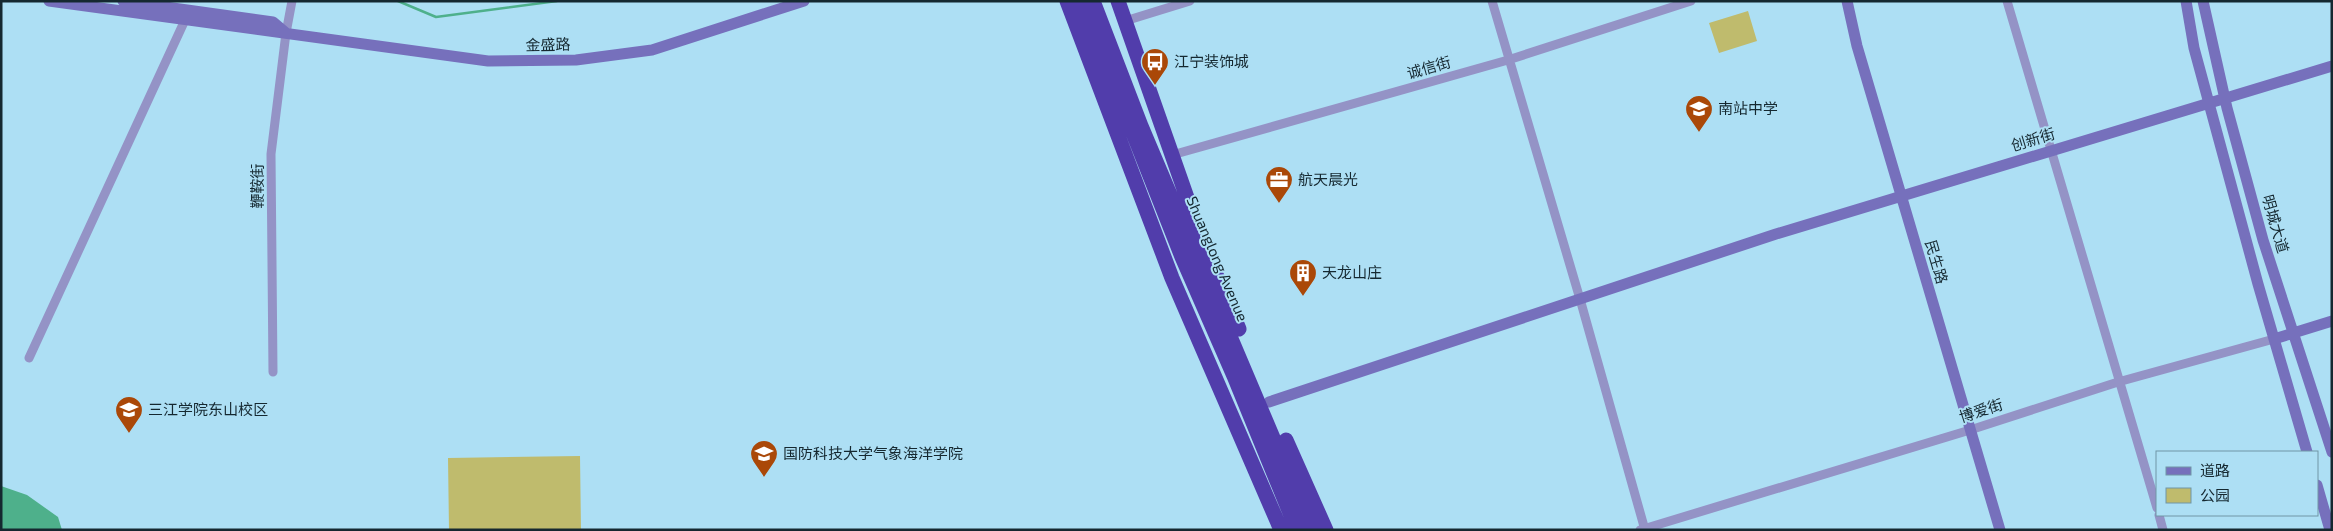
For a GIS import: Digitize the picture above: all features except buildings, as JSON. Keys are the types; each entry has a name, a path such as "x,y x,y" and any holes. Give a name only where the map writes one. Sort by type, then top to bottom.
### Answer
{"highway":[{"path":"1067,1 1172,278 1281,530"},
{"path":"1071,1 1166,246 1242,422 1295,524"},
{"name":"Shuanglong Avenue","path":"1081,1 1182,257 1234,376 1295,524"},
{"name":"Shuanglong Avenue","path":"1093,1 1141,126 1312,530"},
{"path":"1108,1 1174,187 1194,252"},
{"name":"Shuanglong Avenue","path":"1118,1 1204,246 1326,530"}],"street":[{"name":"金盛路","path":"49,1 488,61 576,60 652,50 804,1"},
{"name":"金盛路","path":"122,1 273,22 286,33"},
{"name":"鞭鞍街","path":"273,372 271,154 286,33 292,1"},
{"path":"1124,21 1190,1"},
{"path":"1492,1 1580,300 1643,529"},
{"name":"诚信街","path":"1172,155 1508,60 1691,1"},
{"name":"民生路","path":"1847,1 1857,46 2000,530"},
{"path":"2007,1 2118,382 2156,505"},
{"path":"2186,1 2194,48 2307,451"},
{"name":"明城大道","path":"2203,1 2224,98 2263,240 2332,452"},
{"path":"29,358 185,20"},
{"name":"创新街","path":"1270,402 1744,244 2332,66"},
{"name":"博爱街","path":"1643,529 1970,430 2118,382 2332,321"},
{"path":"2318,488 2330,530"},
{"path":"2159,516 2163,530"}],"green space":[{"path":"1748,11 1757,41 1719,53 1709,23"},
{"path":"580,456 581,530 449,530 448,458"}],"shaded area":[{"path":"1,486 27,495 58,517 62,530 1,530"}],"waterway":[{"path":"398,1 436,17 557,1"}],"place":[{"name":"江宁装饰城","path":"1155,86"},
{"name":"南站中学","path":"1699,133"},
{"name":"航天晨光","path":"1279,204"},
{"name":"天龙山庄","path":"1303,297"},
{"name":"三江学院东山校区","path":"129,434"},
{"name":"国防科技大学气象海洋学院","path":"764,478"}]}
